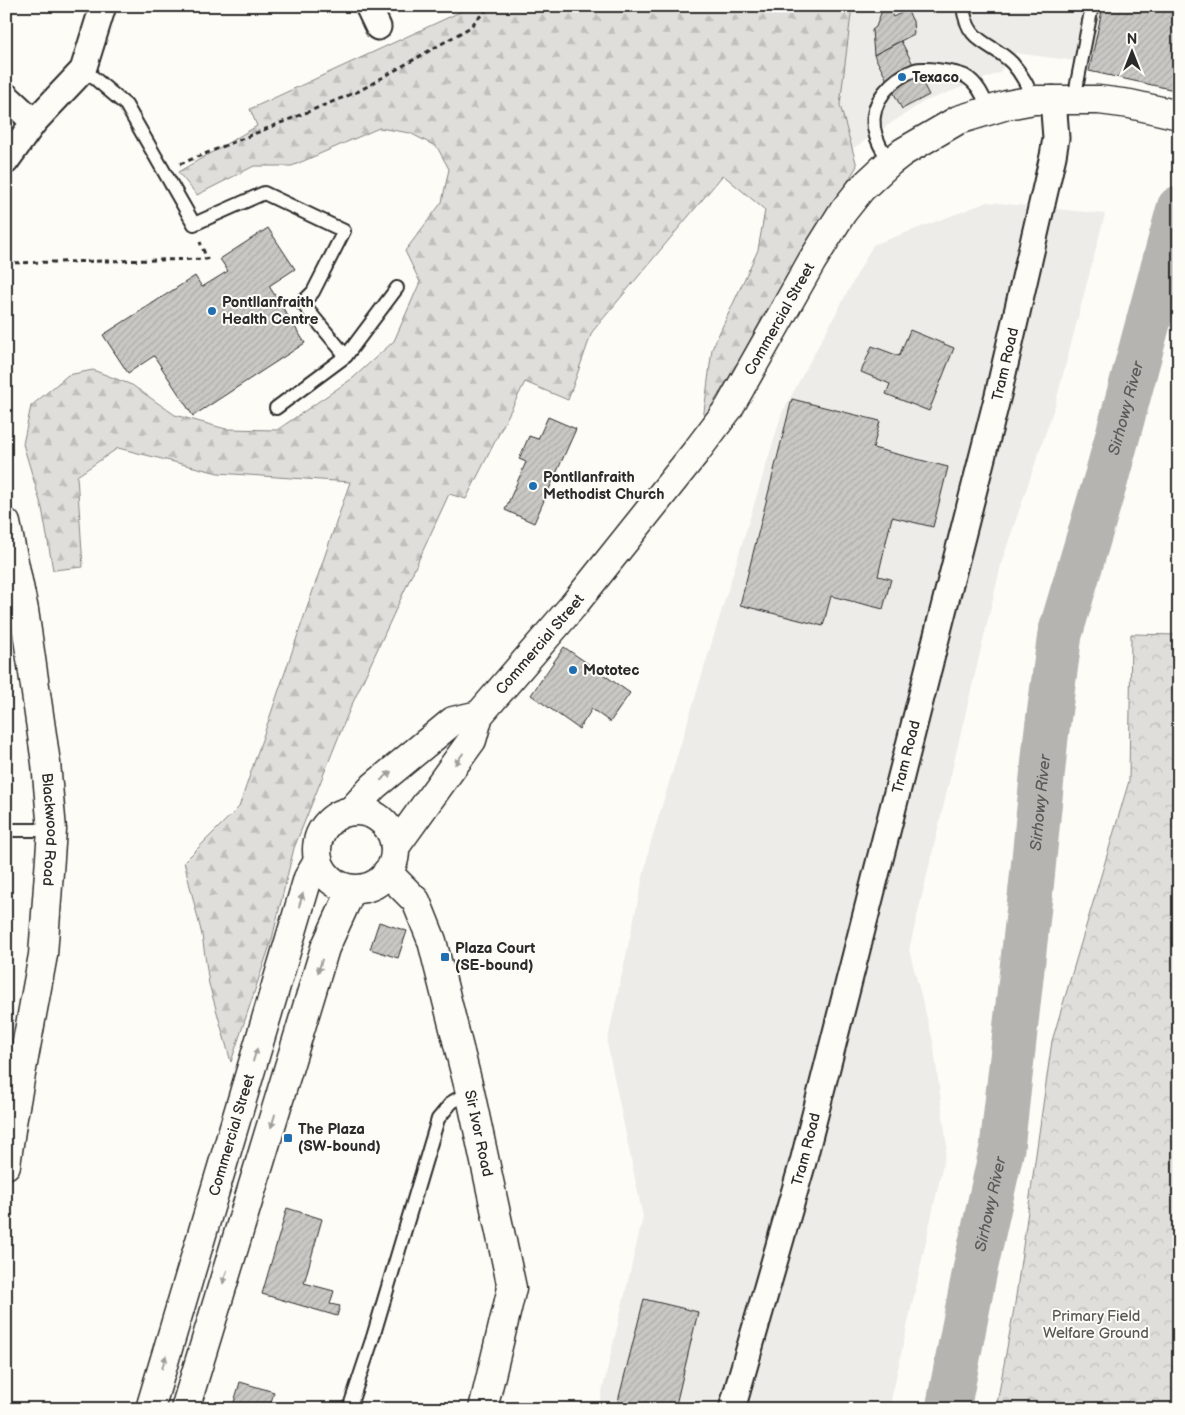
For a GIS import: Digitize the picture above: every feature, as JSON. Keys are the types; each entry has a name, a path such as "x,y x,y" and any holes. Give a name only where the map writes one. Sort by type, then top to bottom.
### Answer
{"main road":[{"name":"Commercial Street","path":"388,872 394,860 395,847 472,740 479,715 578,599 729,408 812,261 842,213 861,189 903,152 958,120 989,110 1054,100 1099,100 1178,114"},
{"name":"Blackwood Road","path":"6,523 24,610 46,763 52,830 43,955 9,1123 6,1164"},
{"name":"Commercial Street","path":"150,1409 308,878 318,862 316,848 319,835 326,824 337,815 351,811 374,786 453,721 479,715"},
{"path":"351,811 369,813 381,820 391,833 395,847"},
{"path":"318,862 324,874 339,885 352,889 366,887 378,882 388,872"},
{"name":"Sir Ivor Road","path":"388,872 416,901 432,941 470,1092 512,1288 483,1409"},
{"path":"185,1409 325,948 352,889"}],"street":[{"path":"6,161 34,122 83,70 103,6"},
{"path":"6,96 34,122"},
{"name":"Tram Road","path":"732,1409 803,1162 998,395 1053,156 1056,138 1054,100"}],"lane":[{"path":"964,6 965,18 972,35 1011,63 1023,77 1054,100 1092,6"},
{"path":"890,162 878,144 873,127 874,112 889,84 916,69 923,68 965,76 977,87 989,110"},
{"path":"83,70 126,105 194,224 264,193 344,231 314,292 302,303 346,356"},
{"path":"276,408 346,356 397,288"},
{"path":"6,830 52,830"},
{"path":"349,1409 373,1337 438,1119 452,1102 470,1092"}],"path":[{"path":"163,171 359,91 469,28 490,6"},
{"path":"6,263 207,259 194,224"}],"shaded area":[{"path":"852,6 1179,6 1091,63 1015,53 999,73 923,102 852,149 840,105"},
{"path":"988,202 1105,214 1055,405 1002,561 909,950 933,1041 947,1146 889,1409 598,1409 643,1217 607,1043 650,845 782,413 873,245"}],"green space":[{"path":"473,6 852,6 840,105 857,166 703,420 712,349 758,250 765,210 723,175 592,332 568,400 525,382 466,499 449,494 349,711 294,848 272,939 231,1062 209,984 202,935 184,862 239,807 350,482 218,473 118,448 77,476 83,567 53,570 42,508 23,444 31,406 68,375 93,370 132,385 175,415 226,429 277,430 353,378 394,341 420,282 405,251 442,202 449,169 437,147 410,133 379,128 292,166 254,166 197,195 178,172 257,126 250,109"},
{"name":"Primary Field Welfare Ground","path":"1131,634 1179,635 1179,1409 996,1409 1015,1303 1052,1041 1129,781"}],"building":[{"path":"1103,6 1179,6 1179,91 1089,71"},
{"path":"889,9 893,17 907,10 913,21 914,34 874,55 872,30 876,27 881,13"},
{"name":"Texaco","path":"901,41 929,95 902,109 874,55"},
{"name":"Pontllanfraith Health Centre","path":"268,228 295,269 269,286 305,343 193,416 154,356 128,373 103,335 195,276 202,287 228,271 220,259"},
{"path":"910,330 954,348 929,411 886,394 890,384 861,372 872,346 899,356"},
{"path":"792,399 880,421 873,448 948,467 933,527 892,517 878,576 891,579 883,609 831,596 823,626 740,605"},
{"name":"Pontllanfraith Methodist Church","path":"548,417 576,429 534,523 505,510 526,462 519,459 529,436 538,439"},
{"name":"Mototec","path":"564,647 630,693 610,722 592,709 579,729 531,695"},
{"path":"379,922 407,931 398,958 370,949"},
{"path":"287,1208 322,1219 304,1283 334,1291 330,1304 340,1306 337,1316 262,1294"},
{"path":"644,1299 698,1312 675,1409 616,1409"},
{"path":"240,1382 274,1392 269,1409 232,1409"}],"waterway":[{"name":"Sirhowy River","path":"948,1409 976,1265 1002,1148 1046,737 1060,634 1106,479 1179,208"}],"place":[{"name":"Texaco","path":"902,77"},
{"name":"Pontllanfraith Health Centre","path":"212,311"},
{"name":"Pontllanfraith Methodist Church","path":"533,486"},
{"name":"Mototec","path":"573,670"},
{"name":"Plaza Court (SE-bound)","path":"445,957"},
{"name":"The Plaza (SW-bound)","path":"288,1138"}]}
